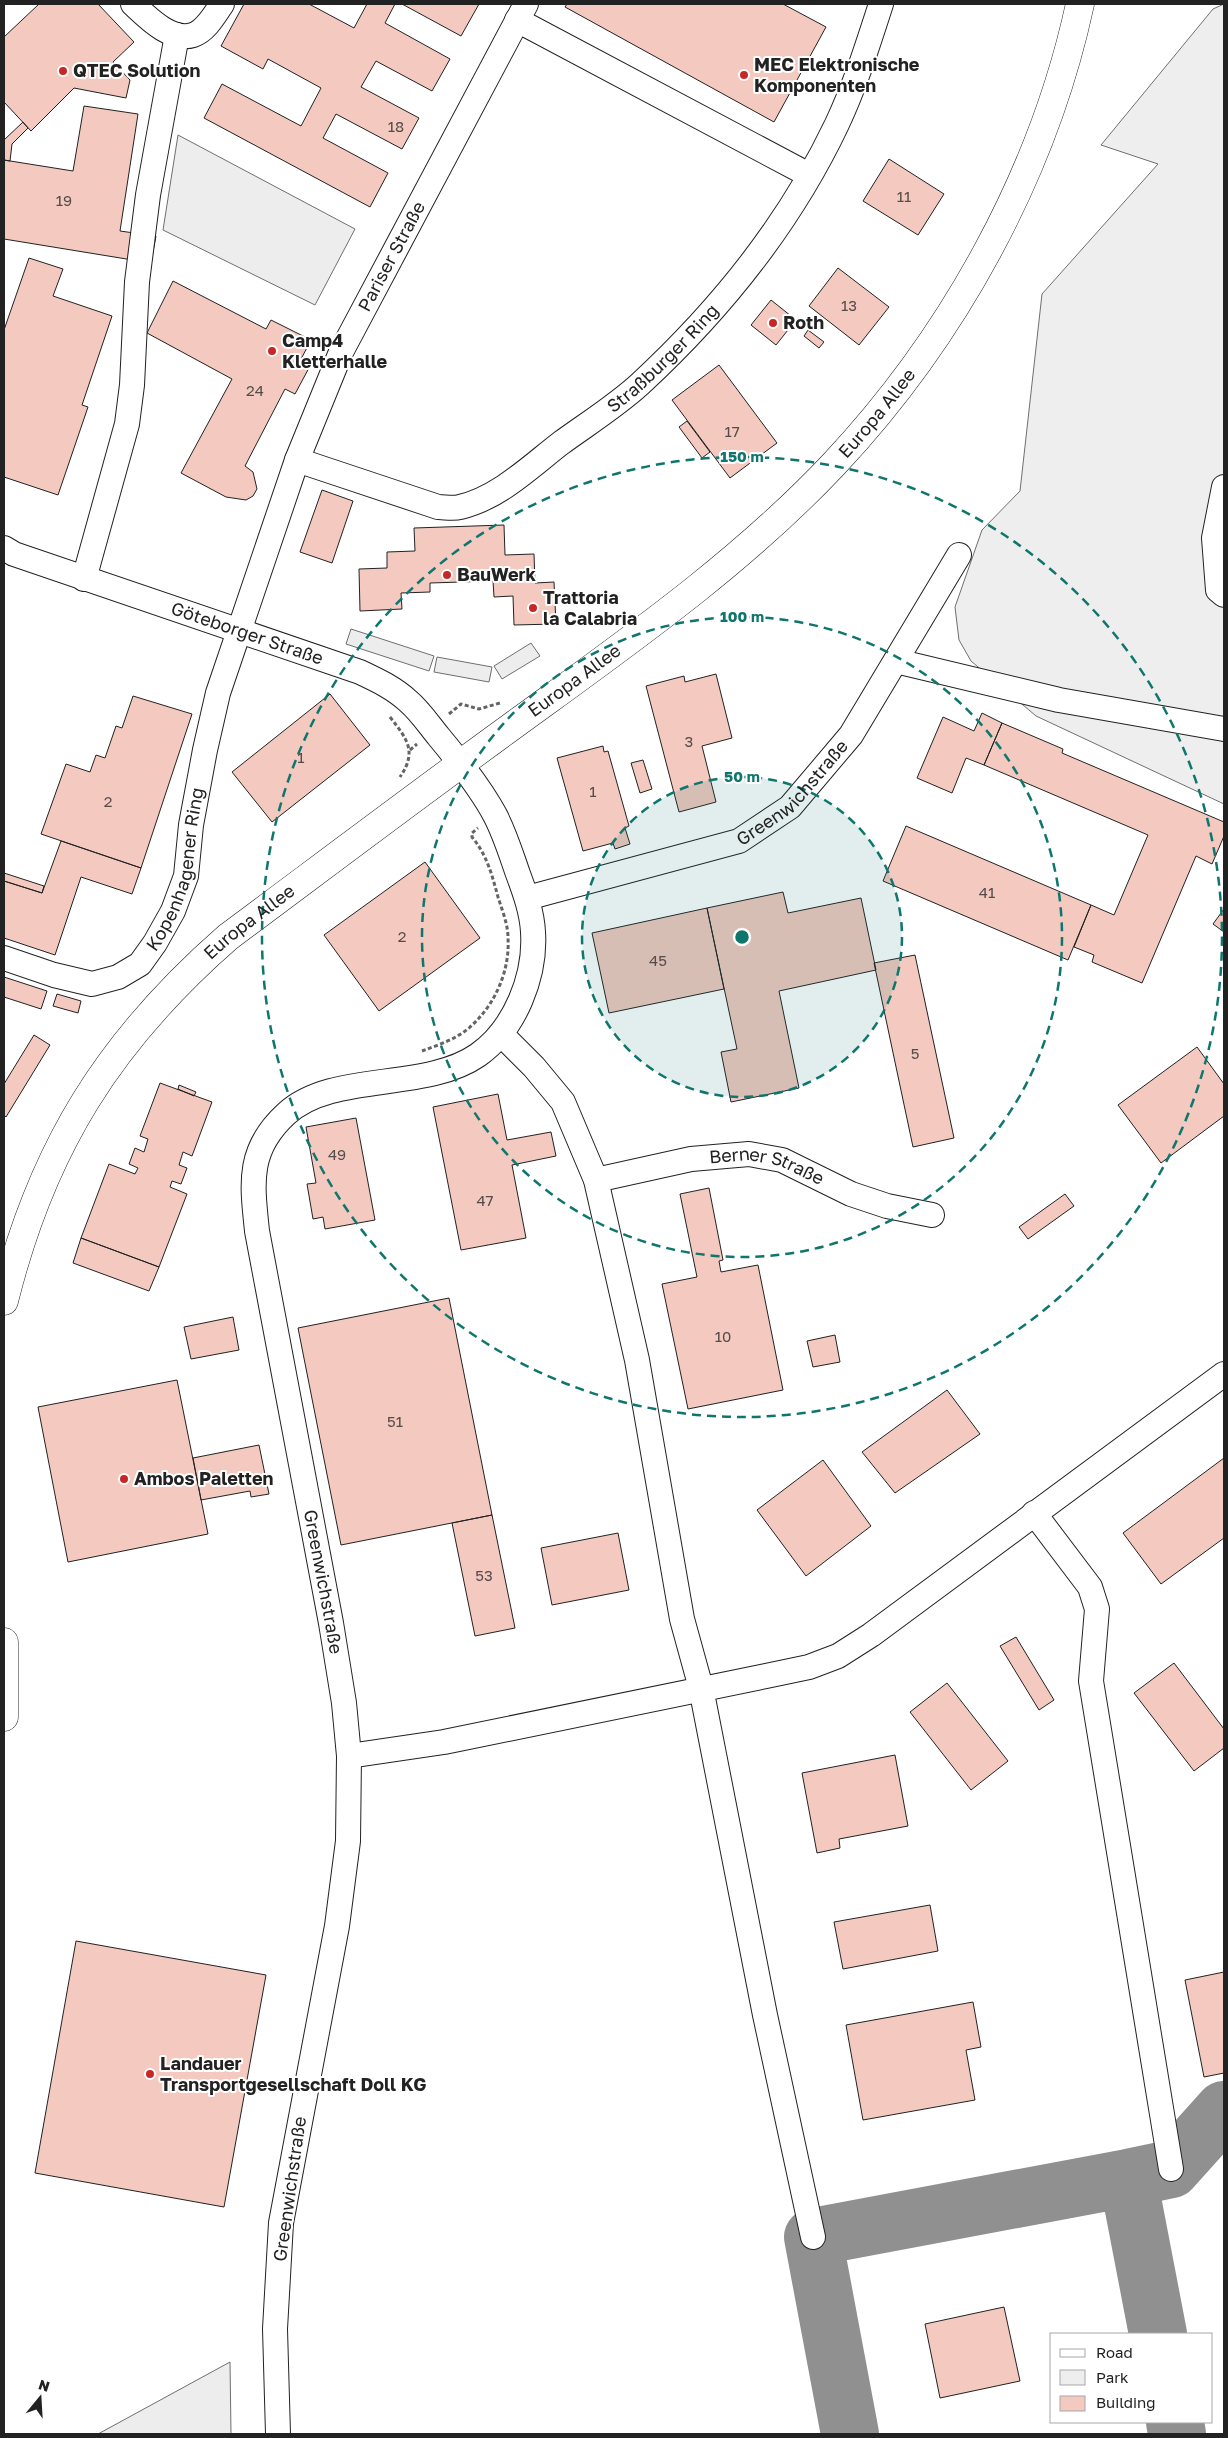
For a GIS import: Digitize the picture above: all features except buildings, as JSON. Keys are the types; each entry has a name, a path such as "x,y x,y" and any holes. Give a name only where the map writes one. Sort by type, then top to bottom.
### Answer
{"main road":[{"name":"Europa Allee","path":"4,1301 16,1255 52,1159 94,1086 123,1044 188,972 228,937 461,763 622,646 738,554 833,465 898,388 958,301 1010,206 1048,112 1080,4"},
{"path":"4,1642 4,1717"}],"street":[{"path":"133,4 161,28 177,35 193,35 210,22 222,4"},
{"name":"Straßburger Ring","path":"297,460 438,507 459,508 484,499 638,385 699,327 761,251 809,175 837,124 861,64 881,4"},
{"path":"522,12 809,175"},
{"name":"Pariser Straße","path":"239,631 297,460 341,352 522,12"},
{"path":"84,579 126,424 132,385 137,282 148,196 177,35"},
{"path":"1224,487 1214,538 1218,590 1224,595"},
{"name":"Göteborger Straße","path":"4,548 14,554 84,579 327,660 375,679 408,700 461,763"},
{"name":"Greenwichstraße","path":"527,898 739,841 790,807 851,735 959,555"},
{"name":"Kopenhagener Ring","path":"4,958 54,975 92,984 118,978 140,964 155,943 173,911 186,876 192,825 205,750 218,693 239,631"},
{"path":"896,661 1059,700 1224,729"},
{"name":"Greenwichstraße","path":"278,2434 275,2329 281,2223 338,1926 348,1841 349,1756 344,1703 331,1623 257,1232 253,1188 256,1160 266,1134 288,1112 312,1098 347,1087 430,1074 477,1056 502,1034 520,1002 532,954 533,934 527,898 495,814 461,763"},
{"path":"502,1034 534,1066 563,1102 596,1180 637,1360 682,1619 701,1688 765,2015 813,2236"},
{"name":"Berner Straße","path":"596,1180 692,1159 749,1154 782,1160 851,1194 887,1206 932,1216"},
{"path":"349,1756 444,1742 701,1688 809,1668 838,1656 872,1635 1034,1513 1224,1374"},
{"path":"1034,1513 1090,1587 1097,1610 1091,1681 1171,2169"}],"path":[{"path":"410,750 434,730 455,707 462,704 480,709 489,708 506,700"}],"green space":[{"path":"1224,4 1224,804 1036,716 971,661 959,640 955,607 982,530 1020,491 1042,294 1158,164 1101,145 1213,9"}],"shaded area":[{"path":"178,135 355,229 315,305 163,230"},
{"path":"351,629 434,656 429,671 346,644"},
{"path":"531,643 540,656 502,679 494,666"},
{"path":"437,657 492,667 489,682 434,672"},
{"path":"230,2362 231,2434 98,2434"}],"taxiway":[{"path":"1158,2333 1128,2178 1171,2169 1224,2110"},
{"path":"850,2434 813,2237 1128,2178"},
{"path":"1175,2423 1177,2434"}],"place":[{"name":"QTEC Solution","path":"63,71"},
{"name":"MEC Elektronische Komponenten","path":"744,75"},
{"name":"Roth","path":"773,323"},
{"name":"Camp4 Kletterhalle","path":"272,351"},
{"name":"BauWerk","path":"447,575"},
{"name":"Trattoria la Calabria","path":"533,608"},
{"name":"Ambos Paletten","path":"124,1479"},
{"name":"Landauer Transportgesellschaft Doll KG","path":"150,2074"}]}
